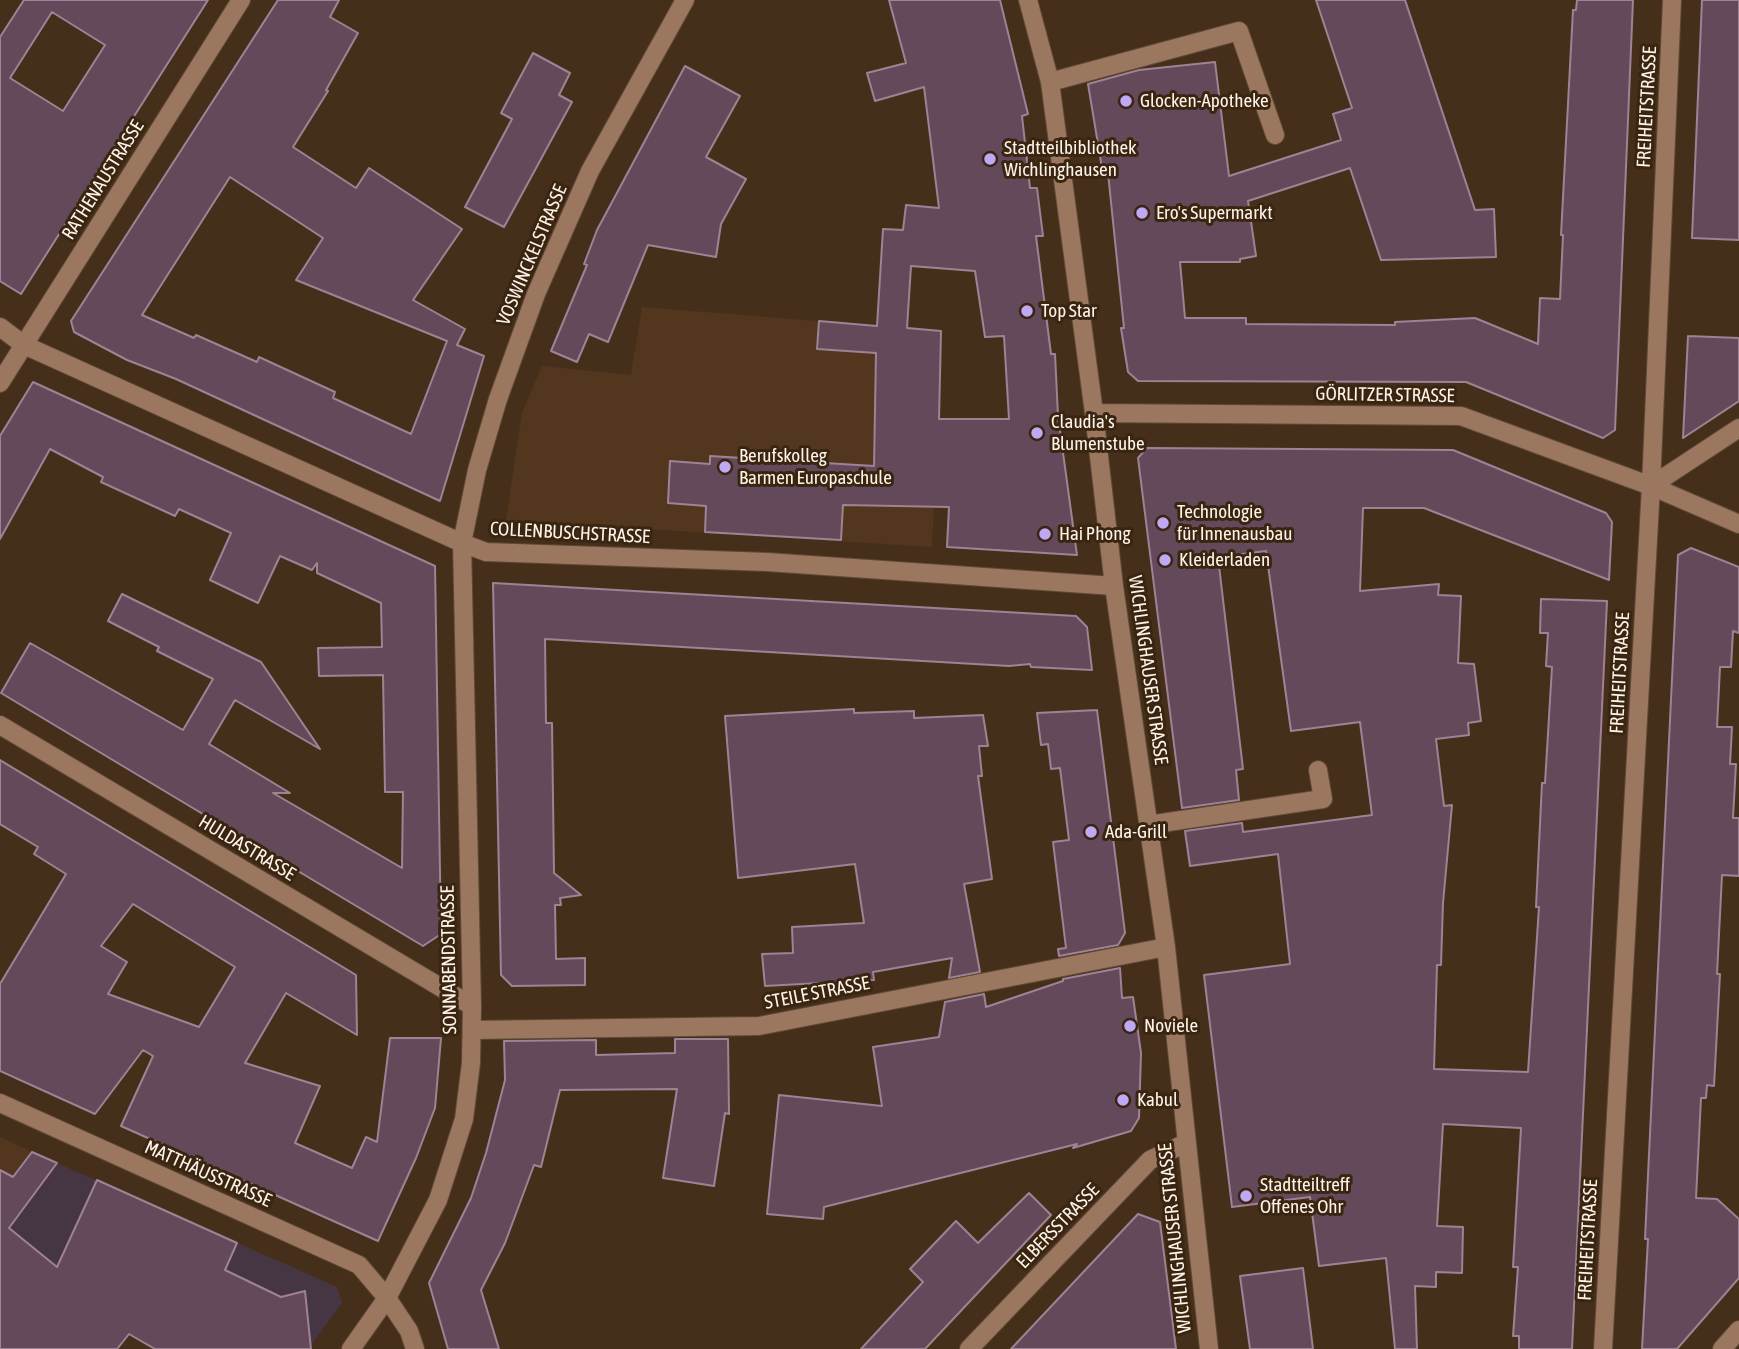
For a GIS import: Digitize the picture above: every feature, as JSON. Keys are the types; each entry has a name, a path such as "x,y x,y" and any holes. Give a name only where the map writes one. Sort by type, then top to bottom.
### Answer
{"street":[{"name":"RATHENAUSTRASSE","path":"0,383 241,0"},
{"name":"VOSWINCKELSTRASSE","path":"462,543 477,470 498,399 536,294 590,171 685,0"},
{"name":"WICHLINGHAUSER STRASSE","path":"1028,0 1050,82 1114,586 1166,947 1209,1349"},
{"name":"FREIHEITSTRASSE","path":"1603,1349 1651,486 1672,0"},
{"path":"1050,82 1240,31 1275,135"},
{"name":"COLLENBUSCHSTRASSE","path":"0,327 24,345 486,552 767,562 1114,586"},
{"name":"GÖRLITZER STRASSE","path":"1094,413 1461,416 1651,486 1739,524"},
{"path":"1651,486 1739,428"},
{"name":"SONNABENDSTRASSE","path":"351,1349 387,1298 438,1200 464,1119 471,1063 472,1006 462,543"},
{"name":"HULDASTRASSE","path":"0,725 472,1006"},
{"path":"1148,825 1323,799 1318,770"},
{"name":"STEILE STRASSE","path":"472,1030 759,1026 1166,947"},
{"name":"MATTHÄUSSTRASSE","path":"0,1103 359,1265 387,1298 409,1331 415,1349"},
{"name":"ELBERSSTRASSE","path":"969,1349 1150,1160 1186,1143"},
{"path":"1722,1349 1739,1330"}],"shaded area":[{"name":"Berufskolleg Barmen Europaschule","path":"642,307 941,331 932,547 506,520 522,413 542,366 631,375"},
{"path":"0,1137 32,1152 0,1194"},
{"path":"32,1152 337,1287 342,1303 308,1349 134,1328 25,1241 3,1268 0,1194"}],"building":[{"path":"24,0 208,0 21,294 0,281 0,37","holes":["52,12 105,45 63,111 10,78"]},
{"path":"278,0 339,0 330,17 358,33 326,90 328,91 293,147 356,188 369,168 462,229 413,300 465,329 457,345 484,356 440,501 176,379 127,360 74,332 71,321","holes":["230,177 323,238 296,280 447,341 411,434 333,398 335,392 259,357 257,362 142,315"]},
{"path":"889,0 1000,0 1028,114 1022,116 1030,188 1037,188 1043,236 1036,236 1051,354 1055,354 1058,416 1077,555 947,547 949,507 843,505 841,540 705,532 706,506 668,503 670,461 710,464 710,456 874,466 876,353 817,349 819,321 877,326 883,229 903,230 906,205 939,208 924,87 875,101 867,73 906,63","holes":["911,266 975,271 985,337 1004,336 1009,419 939,419 941,331 907,328"]},
{"path":"1316,0 1405,0 1475,210 1494,209 1496,257 1381,260 1350,168 1248,201 1256,256 1240,259 1240,262 1180,262 1185,318 1246,318 1246,324 1395,325 1395,322 1475,318 1538,344 1540,298 1560,299 1573,10 1576,10 1577,0 1633,0 1615,430 1603,438 1466,382 1138,381 1128,372 1121,328 1124,328 1108,173 1103,174 1088,84 1139,70 1215,62 1229,176 1341,140 1333,114 1352,108"},
{"path":"1702,0 1739,0 1739,240 1692,238"},
{"path":"533,53 570,73 559,95 572,102 504,227 465,207 512,119 501,113"},
{"path":"685,66 740,96 706,157 746,179 721,224 716,257 648,245 608,342 589,334 577,362 551,351 587,265 584,264 597,230"},
{"path":"1688,336 1739,338 1739,401 1683,438"},
{"path":"33,382 435,566 441,934 423,946 1,693 30,643 183,730 213,679 157,651 159,647 108,621 122,594 261,662 320,749 235,700 209,744 290,793 273,793 402,868 403,792 385,792 383,675 319,676 318,648 382,647 381,603 317,573 317,563 312,570 280,556 258,603 210,580 231,533 179,509 175,516 101,482 103,477 50,449 0,539 0,436"},
{"path":"1147,448 1453,450 1606,513 1612,522 1609,580 1424,508 1363,508 1360,591 1439,584 1438,595 1461,596 1458,663 1474,664 1481,721 1468,723 1469,735 1436,739 1444,806 1452,805 1443,903 1441,965 1437,965 1434,1069 1528,1072 1539,907 1536,907 1542,783 1545,783 1552,667 1546,666 1548,633 1540,633 1541,599 1607,601 1572,1349 1519,1349 1519,1336 1513,1336 1518,1267 1513,1267 1521,1128 1443,1124 1437,1226 1463,1227 1462,1273 1436,1272 1436,1287 1415,1286 1417,1349 1395,1349 1386,1258 1319,1266 1310,1197 1232,1207 1204,975 1290,964 1278,854 1190,866 1185,831 1242,823 1243,832 1372,815 1360,722 1291,731 1266,551 1218,557 1243,769 1236,770 1239,800 1182,808 1138,458"},
{"path":"1691,548 1739,567 1739,633 1733,631 1731,667 1720,667 1717,727 1732,727 1730,764 1736,764 1733,818 1739,818 1739,876 1722,875 1714,1086 1707,1085 1706,1098 1701,1098 1696,1198 1717,1199 1739,1219 1739,1278 1677,1349 1642,1349 1678,555"},
{"path":"493,583 1076,616 1087,627 1092,670 1031,667 1030,664 1009,666 545,639 546,723 552,723 554,873 581,895 560,898 561,905 555,905 556,959 585,958 585,985 512,986 501,975"},
{"path":"854,709 854,713 914,711 914,718 983,715 988,746 979,746 982,776 978,776 992,879 964,884 980,972 949,978 952,958 873,972 874,980 765,986 762,954 793,953 792,927 864,923 855,864 738,878 725,716"},
{"path":"1097,710 1125,933 1118,945 1059,956 1058,949 1066,948 1053,842 1069,840 1060,768 1051,769 1048,744 1041,745 1037,713"},
{"path":"0,760 356,975 357,1035 286,993 245,1063 320,1086 295,1143 352,1168 366,1137 377,1142 390,1038 441,1038 435,1108 416,1158 378,1241 121,1126 153,1056 143,1050 95,1114 0,1071 0,984 66,874 34,854 38,847 0,824","holes":["133,904 235,967 199,1027 108,994 127,962 101,946"]},
{"path":"1120,968 1122,998 1133,997 1141,1053 1139,1118 1131,1131 1073,1148 1077,1144 824,1207 823,1219 767,1214 779,1095 882,1106 873,1047 939,1037 945,1002 984,994 986,1007 1063,979"},
{"path":"675,1039 728,1039 729,1114 725,1113 714,1186 663,1178 677,1089 560,1090 541,1167 534,1165 505,1243 481,1290 499,1349 448,1349 429,1283 471,1198 486,1153 505,1080 504,1041 596,1040 596,1055 675,1053"},
{"path":"32,1152 57,1163 9,1228 57,1267 97,1180 237,1243 225,1270 281,1297 305,1291 311,1349 155,1349 129,1334 117,1349 0,1349 0,1170 13,1177"},
{"path":"1029,1193 1051,1215 925,1349 861,1349 923,1282 910,1269 956,1221 978,1243"},
{"path":"1138,1214 1160,1222 1176,1349 1011,1349"},
{"path":"1303,1268 1313,1349 1250,1349 1240,1276"}],"place":[{"name":"Glocken-Apotheke","path":"1126,101"},
{"name":"Stadtteilbibliothek Wichlinghausen","path":"990,159"},
{"name":"Ero's Supermarkt","path":"1142,213"},
{"name":"Top Star","path":"1027,311"},
{"name":"Claudia's Blumenstube","path":"1037,433"},
{"name":"Berufskolleg Barmen Europaschule","path":"725,467"},
{"name":"Technologie für Innenausbau","path":"1163,523"},
{"name":"Hai Phong","path":"1045,534"},
{"name":"Kleiderladen","path":"1165,560"},
{"name":"Ada-Grill","path":"1091,832"},
{"name":"Noviele","path":"1130,1026"},
{"name":"Kabul","path":"1123,1100"},
{"name":"Stadtteiltreff Offenes Ohr","path":"1246,1196"}]}
